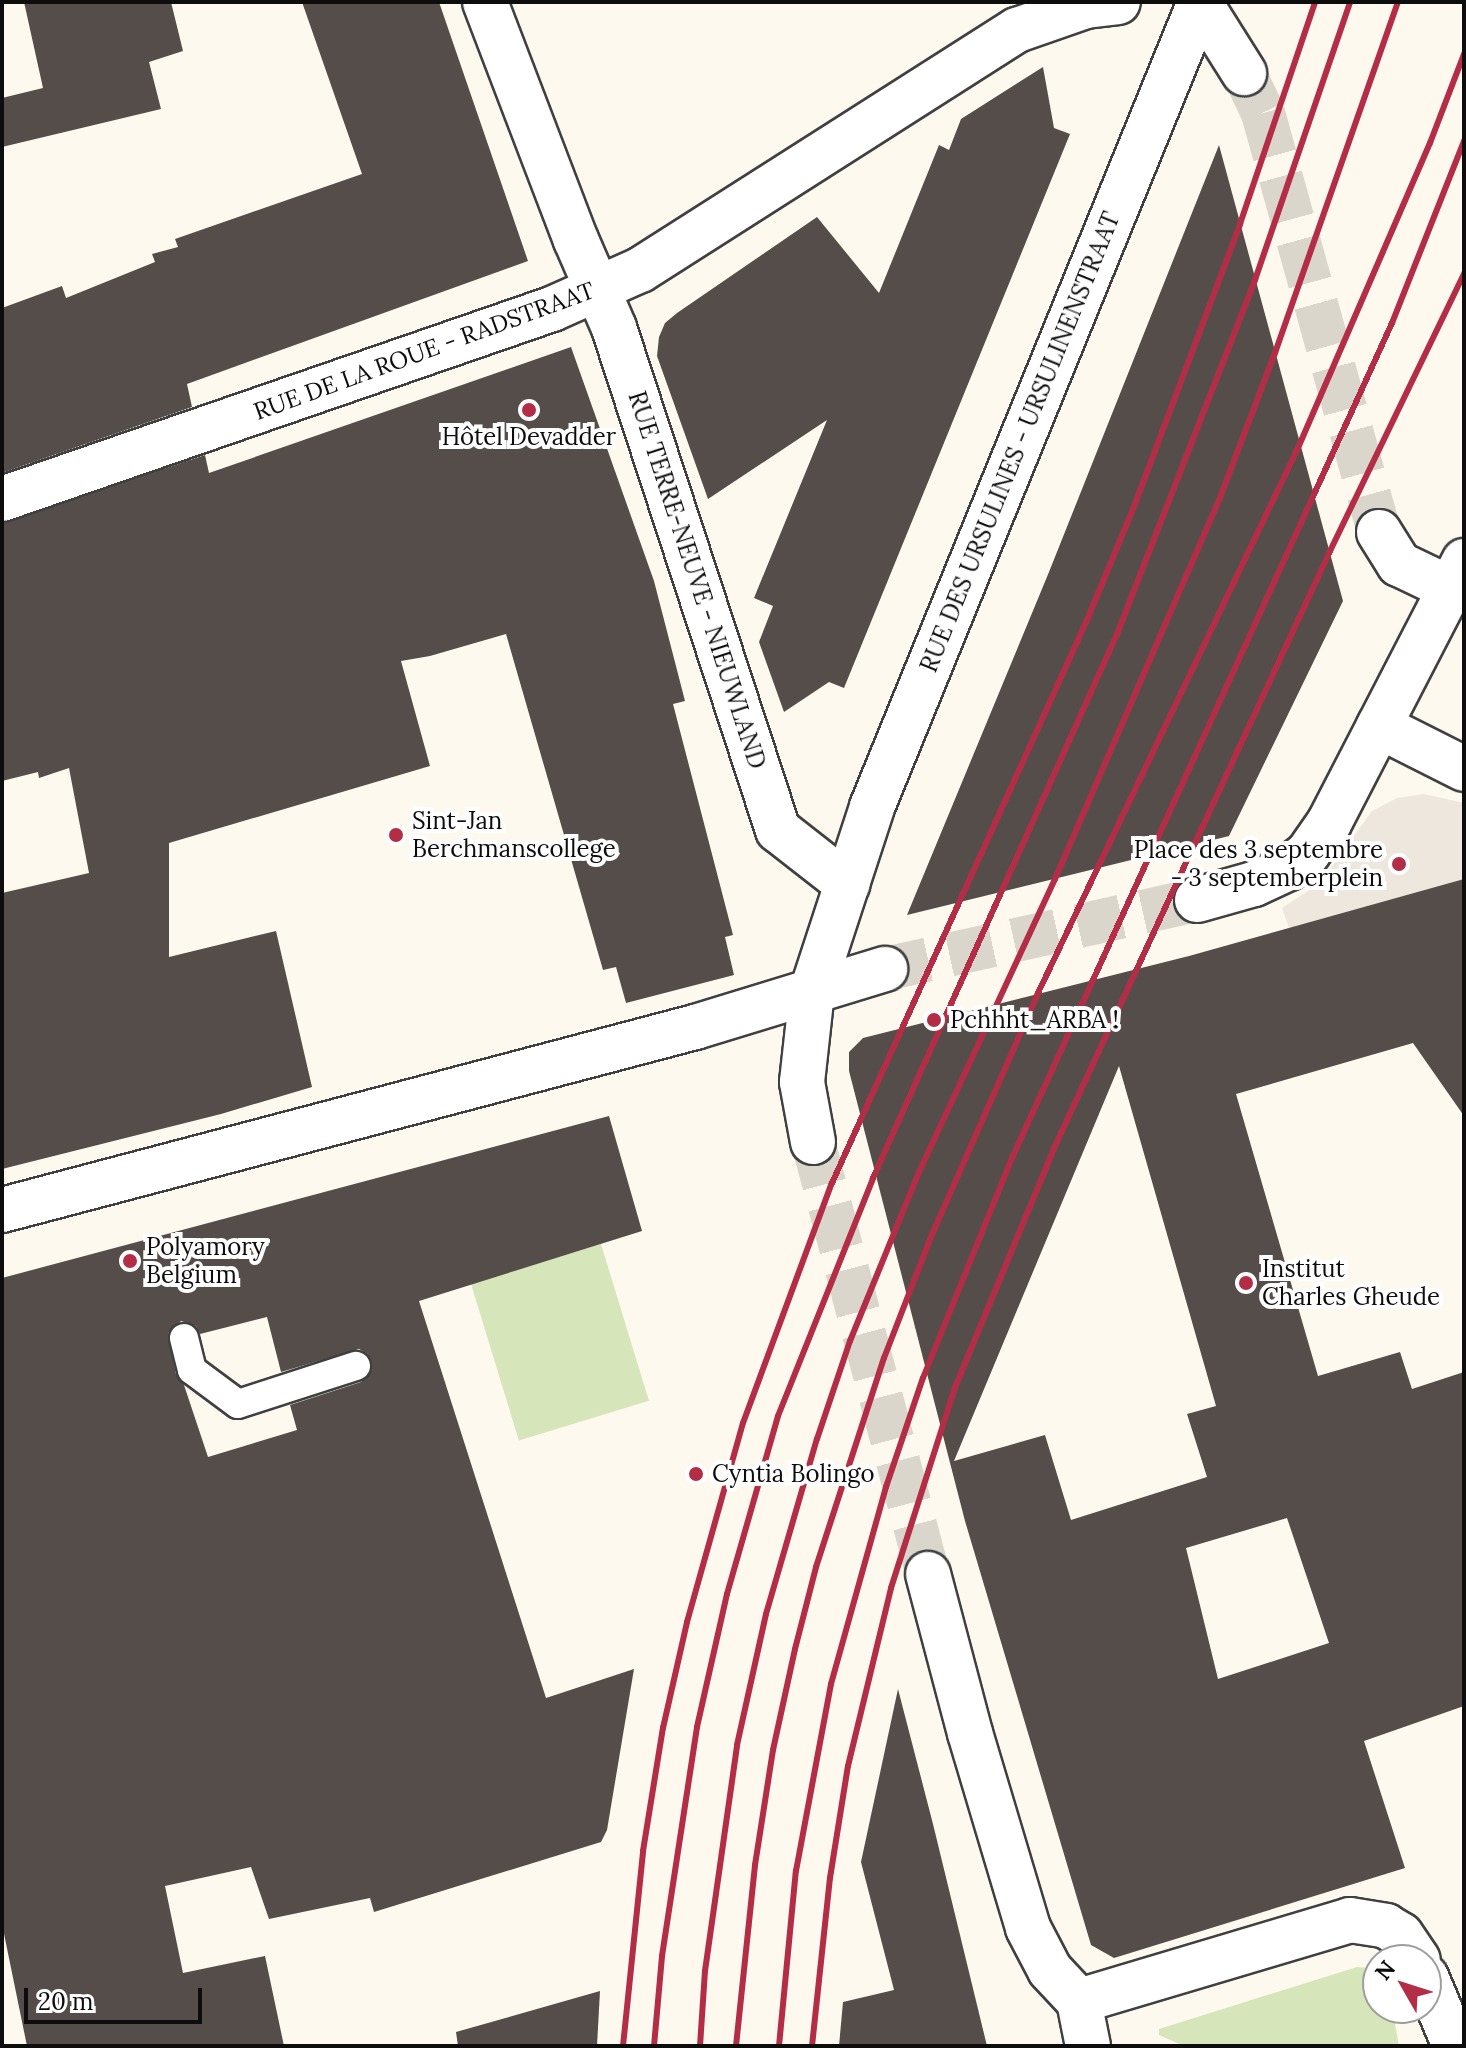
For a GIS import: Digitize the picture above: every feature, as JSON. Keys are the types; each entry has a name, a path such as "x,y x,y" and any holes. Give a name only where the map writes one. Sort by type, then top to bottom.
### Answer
{"street":[{"name":"RUE TERRE-NEUVE - NIEUWLAND","path":"485,2 629,373 778,830 847,884"},
{"name":"RUE DE LA ROUE - RADSTRAAT","path":"2,499 552,309 640,270 1017,30 1086,6 1118,2"},
{"path":"1191,2 1200,2 1244,73"},
{"name":"RUE DES URSULINES - URSULINENSTRAAT","path":"847,884 872,807 1200,2"},
{"path":"1197,900 1254,884 1289,868 1308,853 1329,823 1456,574 1399,564 1379,532"},
{"path":"1379,726 1464,769"},
{"path":"813,1142 802,1082 812,991 847,884"},
{"path":"2,1210 680,1031 885,969"},
{"path":"928,1574 1028,1928 1050,1970 1079,2001 1088,2046"},
{"path":"1079,2001 1350,1920 1386,1926 1401,1935 1407,1944"},
{"path":"1442,2015 1455,2046"}],"lane":[{"path":"184,1338 192,1370 238,1404 356,1366"}],"green space":[{"path":"601,1244 649,1401 519,1441 471,1284"},
{"path":"1357,1967 1362,1967 1362,2024 1395,2024 1399,2046 1184,2046 1159,2035 1159,2029"}],"shaded area":[{"name":"Place des 3 septembre - 3 septemberplein","path":"1424,794 1464,803 1464,879 1289,928 1282,908 1320,883 1372,811 1397,798"}],"building":[{"path":"24,2 171,2 183,51 149,62 161,109 2,147 2,98 43,88"},
{"path":"302,2 439,2 528,261 187,384 192,407 2,473 2,308 62,286 66,298 155,262 152,254 178,247 175,239 362,174"},
{"path":"1043,67 1054,128 1070,134 844,688 829,682 784,712 759,642 773,606 754,598 827,420 708,499 657,356 659,337 665,323 677,313 817,217 879,293 939,145 949,150 961,119"},
{"path":"1219,145 1343,601 1229,836 907,915 1049,572"},
{"path":"571,347 654,581 685,701 673,704 733,935 725,937 734,975 626,1003 616,967 603,970 506,634 401,661 430,766 169,843 169,957 276,931 312,1087 221,1114 2,1169 2,893 89,873 69,768 39,778 38,772 2,781 2,523 205,455 209,473"},
{"path":"1464,879 1464,1116 1413,1043 1236,1094 1318,1376 1400,1352 1412,1389 1464,1372 1464,1706 1364,1741 1405,1868 1114,1958 1091,1945 965,1521 849,1071 849,1052 863,1038 1189,956","holes":["1119,1066 1216,1406 1187,1414 1207,1477 1071,1520 1045,1435 954,1461","1287,1518 1329,1643 1218,1679 1186,1548"]},
{"path":"609,1116 642,1231 419,1301 546,1698 634,1669 607,1830 601,1842 374,1912 370,1898 269,1919 251,1867 165,1886 183,1973 265,1956 284,2046 27,2046 2,1924 2,1278","holes":["267,1317 281,1372 359,1349 368,1354 372,1370 361,1382 290,1405 297,1430 208,1457 184,1385 176,1374 168,1333 181,1321 196,1326 200,1334"]},
{"path":"898,1689 987,2046 839,2046 843,2002 894,1990 861,1862"},
{"path":"600,1991 597,2046 458,2046 456,2032"}],"tunnel":[{"path":"1244,73 1263,113 1379,532"},
{"path":"885,969 1197,900"},
{"path":"813,1142 928,1574"}],"railway":[{"path":"623,2046 643,1851 663,1728 687,1622 743,1423 832,1183 1087,620 1135,504 1240,224 1315,2"},
{"path":"654,2046 662,1956 697,1727 727,1594 778,1416 873,1178 1117,634 1255,280 1350,2"},
{"path":"700,2046 705,1971 737,1745 766,1614 817,1439 850,1341 919,1172 1055,879 1221,495 1275,353 1398,2"},
{"path":"736,2046 755,1865 773,1750 816,1567 884,1358 931,1237 1038,993 1298,448 1430,143 1464,54"},
{"path":"779,2046 796,1871 831,1684 886,1487 923,1378 1012,1158 1392,323 1464,141"},
{"path":"812,2046 830,1878 848,1766 891,1588 954,1390 1056,1144 1330,551 1464,274"}],"place":[{"name":"Hôtel Devadder","path":"529,410"},
{"name":"Sint-Jan Berchmanscollege","path":"396,835"},
{"name":"Place des 3 septembre - 3 septemberplein","path":"1399,864"},
{"name":"Pchhht_ARBA !","path":"934,1020"},
{"name":"Polyamory Belgium","path":"130,1261"},
{"name":"Institut Charles Gheude","path":"1246,1283"},
{"name":"Cyntia Bolingo","path":"696,1474"}]}
